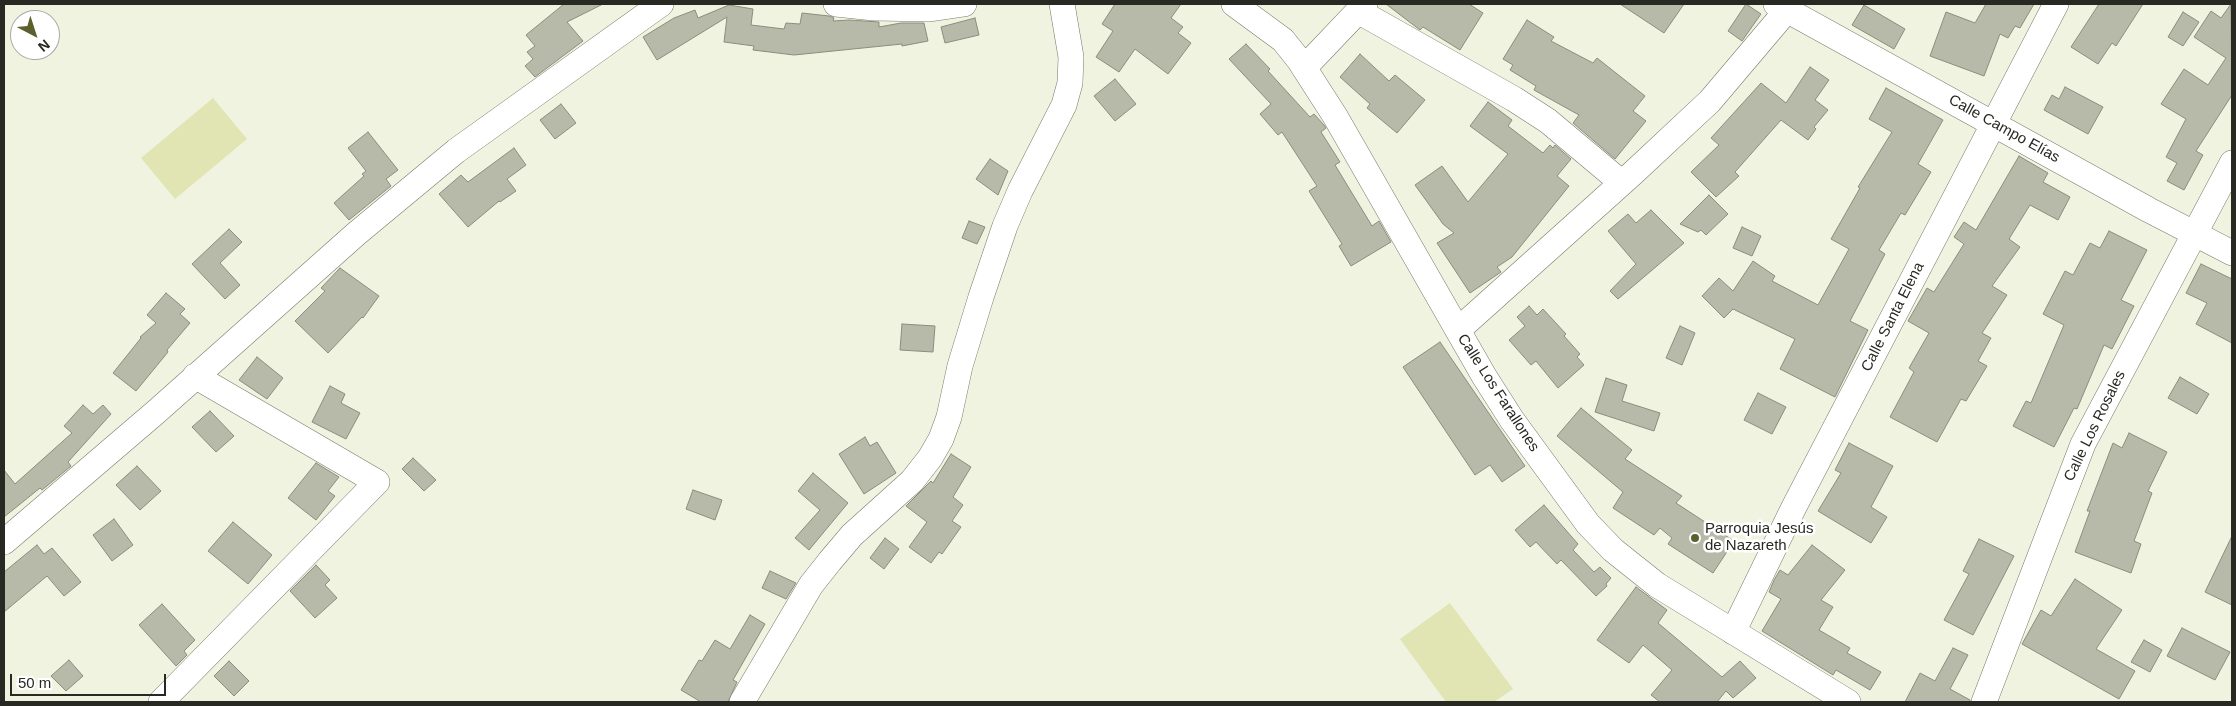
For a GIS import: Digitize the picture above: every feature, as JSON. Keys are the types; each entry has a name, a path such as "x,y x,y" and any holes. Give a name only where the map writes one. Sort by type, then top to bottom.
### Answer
{"street":[{"path":"4,542 356,234 456,151 661,4"},
{"path":"836,4 874,8 930,9 964,4"},
{"path":"742,702 811,585 852,535 912,481 930,458 941,439 949,417 960,366 980,297 1005,226 1020,191 1064,105 1070,83 1071,57 1062,4"},
{"name":"Calle Los Farallones","path":"1234,4 1283,40 1304,68 1340,125 1512,420 1588,524 1613,550 1657,585 1848,702"},
{"name":"Calle Santa Elena","path":"1733,632 1794,507 2056,4"},
{"path":"1458,330 1622,183 1710,101 1781,7"},
{"name":"Calle Campo Elías","path":"1781,7 2232,252"},
{"path":"1304,68 1361,8 1514,99 1548,122 1622,183"},
{"name":"Calle Los Rosales","path":"1984,702 2082,444 2232,163"},
{"path":"161,702 377,482 195,376"}],"green space":[{"path":"213,98 247,139 175,199 141,158"},
{"path":"1450,603 1513,689 1494,702 1446,702 1400,639"}],"building":[{"path":"564,4 603,4 567,22 583,41 535,77 525,66 533,59 527,52 535,46 526,35"},
{"path":"1115,4 1181,4 1171,18 1183,27 1178,33 1191,43 1168,74 1135,49 1119,72 1096,57 1113,31 1102,24"},
{"path":"1386,4 1469,4 1483,13 1460,50 1423,27 1420,30"},
{"path":"1620,4 1684,4 1664,33"},
{"path":"1746,4 1761,14 1742,41 1728,31"},
{"path":"1986,4 2034,4 2020,28 2015,26 2008,38 2000,34 1984,76 1930,56 1946,12 1975,23"},
{"path":"2099,4 2143,4 2116,46 2112,43 2098,64 2071,47"},
{"path":"2231,4 2232,95 2196,151 2203,155 2184,190 2167,181 2177,163 2166,157 2186,119 2161,104 2184,69 2208,85 2226,58 2194,37 2211,11 2221,18"},
{"path":"729,5 753,9 751,25 784,29 786,23 800,24 802,13 829,16 834,18 833,21 879,22 879,27 901,23 924,23 928,41 902,46 902,44 794,55 753,50 754,46 724,42 727,17 657,60 643,37 674,18 695,10 698,18"},
{"path":"1864,5 1905,29 1894,49 1852,25"},
{"path":"2183,12 2199,22 2183,46 2168,37"},
{"path":"975,18 979,35 945,43 941,27"},
{"path":"1527,20 1554,37 1551,41 1593,63 1597,58 1645,96 1633,111 1646,121 1615,159 1573,123 1579,115 1534,90 1536,86 1510,70 1513,65 1503,59"},
{"path":"1246,44 1270,69 1268,71 1310,117 1314,114 1324,125 1326,128 1321,132 1340,162 1335,165 1372,226 1379,221 1391,242 1351,266 1339,246 1342,244 1309,191 1317,186 1282,132 1278,135 1260,114 1271,104 1229,59"},
{"path":"1360,54 1389,81 1395,75 1425,100 1397,133 1367,108 1370,104 1340,77"},
{"path":"1810,67 1829,80 1815,100 1828,110 1814,127 1816,129 1808,140 1781,120 1735,172 1739,176 1716,197 1691,172 1719,145 1711,138 1761,83 1786,103"},
{"path":"1115,79 1136,104 1115,121 1094,96"},
{"path":"2065,87 2103,107 2088,134 2044,110 2052,95 2059,99"},
{"path":"1886,88 1943,120 1918,164 1931,172 1905,215 1901,213 1879,250 1885,254 1850,321 1868,330 1835,397 1780,369 1795,339 1733,309 1724,318 1702,296 1719,278 1733,291 1753,261 1775,276 1772,281 1818,305 1849,249 1831,239 1860,188 1858,187 1892,132 1869,119"},
{"path":"1488,102 1512,120 1508,126 1543,153 1550,145 1553,148 1555,145 1571,159 1557,176 1569,186 1512,257 1497,267 1501,272 1470,293 1437,243 1454,233 1443,224 1415,185 1442,166 1468,202 1508,154 1470,126"},
{"path":"561,104 576,123 555,139 540,120"},
{"path":"368,132 398,170 386,179 391,186 349,220 334,203 364,176 362,174 366,171 348,148"},
{"path":"514,148 526,165 507,179 516,191 499,201 468,227 439,194 461,175 468,182"},
{"path":"2019,156 2048,173 2043,182 2070,197 2058,220 2030,205 2009,239 2020,247 1992,286 2007,295 1982,333 1991,338 1978,361 1987,366 1966,401 1961,399 1937,442 1890,417 1914,372 1909,368 1929,333 1908,321 1927,288 1934,292 1964,244 1954,237 1964,222 1976,230"},
{"path":"990,159 1008,171 998,195 976,179"},
{"path":"1709,195 1728,214 1706,235 1701,230 1698,232 1680,224"},
{"path":"1651,210 1684,243 1618,299 1610,291 1636,264 1608,231 1628,214 1636,223"},
{"path":"969,221 985,227 977,244 962,238"},
{"path":"1742,227 1761,236 1752,256 1733,248"},
{"path":"229,229 242,242 220,263 240,285 225,299 192,264"},
{"path":"2109,231 2147,250 2121,300 2134,306 2112,349 2104,345 2077,409 2074,408 2054,447 2013,426 2026,401 2031,403 2064,325 2043,314 2065,271 2073,275 2090,243 2100,248"},
{"path":"2201,264 2232,279 2232,343 2196,324 2207,303 2186,293"},
{"path":"340,268 379,296 363,318 328,353 295,321 325,291 321,288"},
{"path":"166,293 185,309 180,314 190,323 136,391 113,373 140,337 156,323 147,315"},
{"path":"1529,306 1537,315 1543,309 1566,334 1564,336 1580,354 1577,357 1584,365 1558,388 1536,361 1531,365 1509,340 1525,326 1517,317"},
{"path":"902,324 935,326 933,352 900,350"},
{"path":"1680,326 1695,333 1682,365 1666,358"},
{"path":"1440,342 1525,466 1502,482 1490,465 1475,475 1403,367"},
{"path":"257,357 283,378 267,399 239,380"},
{"path":"2180,377 2209,394 2197,414 2168,398"},
{"path":"1606,378 1627,385 1622,401 1660,413 1654,431 1595,412"},
{"path":"330,386 345,394 341,403 360,413 346,439 312,422"},
{"path":"1758,393 1786,407 1772,434 1744,420"},
{"path":"83,405 93,414 103,405 111,414 68,462 71,466 42,490 40,488 4,517 4,470 15,484 72,433 64,426"},
{"path":"1581,408 1632,450 1625,459 1682,496 1676,503 1734,541 1713,573 1668,544 1672,538 1660,528 1654,535 1613,508 1623,492 1557,436"},
{"path":"210,411 234,436 216,452 192,427"},
{"path":"2129,433 2167,452 2148,491 2152,493 2134,541 2141,544 2131,573 2075,552 2090,511 2087,511 2113,443 2122,448"},
{"path":"865,437 870,446 877,442 896,473 864,494 839,454"},
{"path":"1849,443 1893,466 1871,507 1887,517 1871,543 1818,511 1841,473 1835,470"},
{"path":"951,454 971,467 953,497 963,505 952,521 961,527 942,554 939,552 931,563 909,547 927,522 906,506 931,481 933,483"},
{"path":"413,458 436,480 424,491 402,469"},
{"path":"316,463 339,477 328,491 335,496 316,520 288,498"},
{"path":"137,466 161,491 140,510 116,485"},
{"path":"813,473 848,503 809,550 795,538 820,510 798,491"},
{"path":"693,490 722,500 715,520 686,509"},
{"path":"1544,505 1578,544 1573,550 1594,572 1600,567 1611,578 1606,584 1607,586 1596,596 1561,560 1557,564 1536,542 1530,547 1515,530"},
{"path":"114,519 133,545 112,561 93,535"},
{"path":"233,522 272,555 248,584 208,551"},
{"path":"2232,536 2232,605 2205,592"},
{"path":"885,538 899,549 884,569 870,558"},
{"path":"1979,539 2014,556 1973,635 1944,620 1969,574 1963,571"},
{"path":"37,545 44,554 52,548 81,582 64,596 47,576 4,612 4,572"},
{"path":"1812,545 1845,570 1821,600 1833,607 1819,630 1850,648 1847,653 1881,672 1870,690 1836,670 1833,675 1762,631 1781,599 1769,592 1774,580 1780,570 1788,575"},
{"path":"316,565 330,580 325,585 337,598 315,618 290,591"},
{"path":"770,571 796,583 786,599 762,588"},
{"path":"2075,579 2122,610 2096,649 2135,671 2119,699 2022,644 2041,610 2051,616"},
{"path":"1636,587 1667,610 1658,623 1722,677 1740,661 1756,678 1733,698 1726,691 1717,702 1660,702 1651,695 1672,670 1643,645 1629,663 1597,640"},
{"path":"162,604 195,640 184,651 187,655 176,666 139,625"},
{"path":"750,615 765,624 733,680 737,682 728,702 701,702 681,690 699,660 702,661 715,640 730,649"},
{"path":"2182,628 2230,652 2215,680 2167,656"},
{"path":"2144,640 2162,650 2150,672 2131,662"},
{"path":"1953,648 1968,655 1950,689 1970,700 1970,702 1905,702 1920,673 1935,681"},
{"path":"69,660 83,676 66,691 51,676"},
{"path":"229,661 249,681 234,696 214,676"}],"place":[{"name":"Parroquia Jesús de Nazareth","path":"1695,538"}]}
